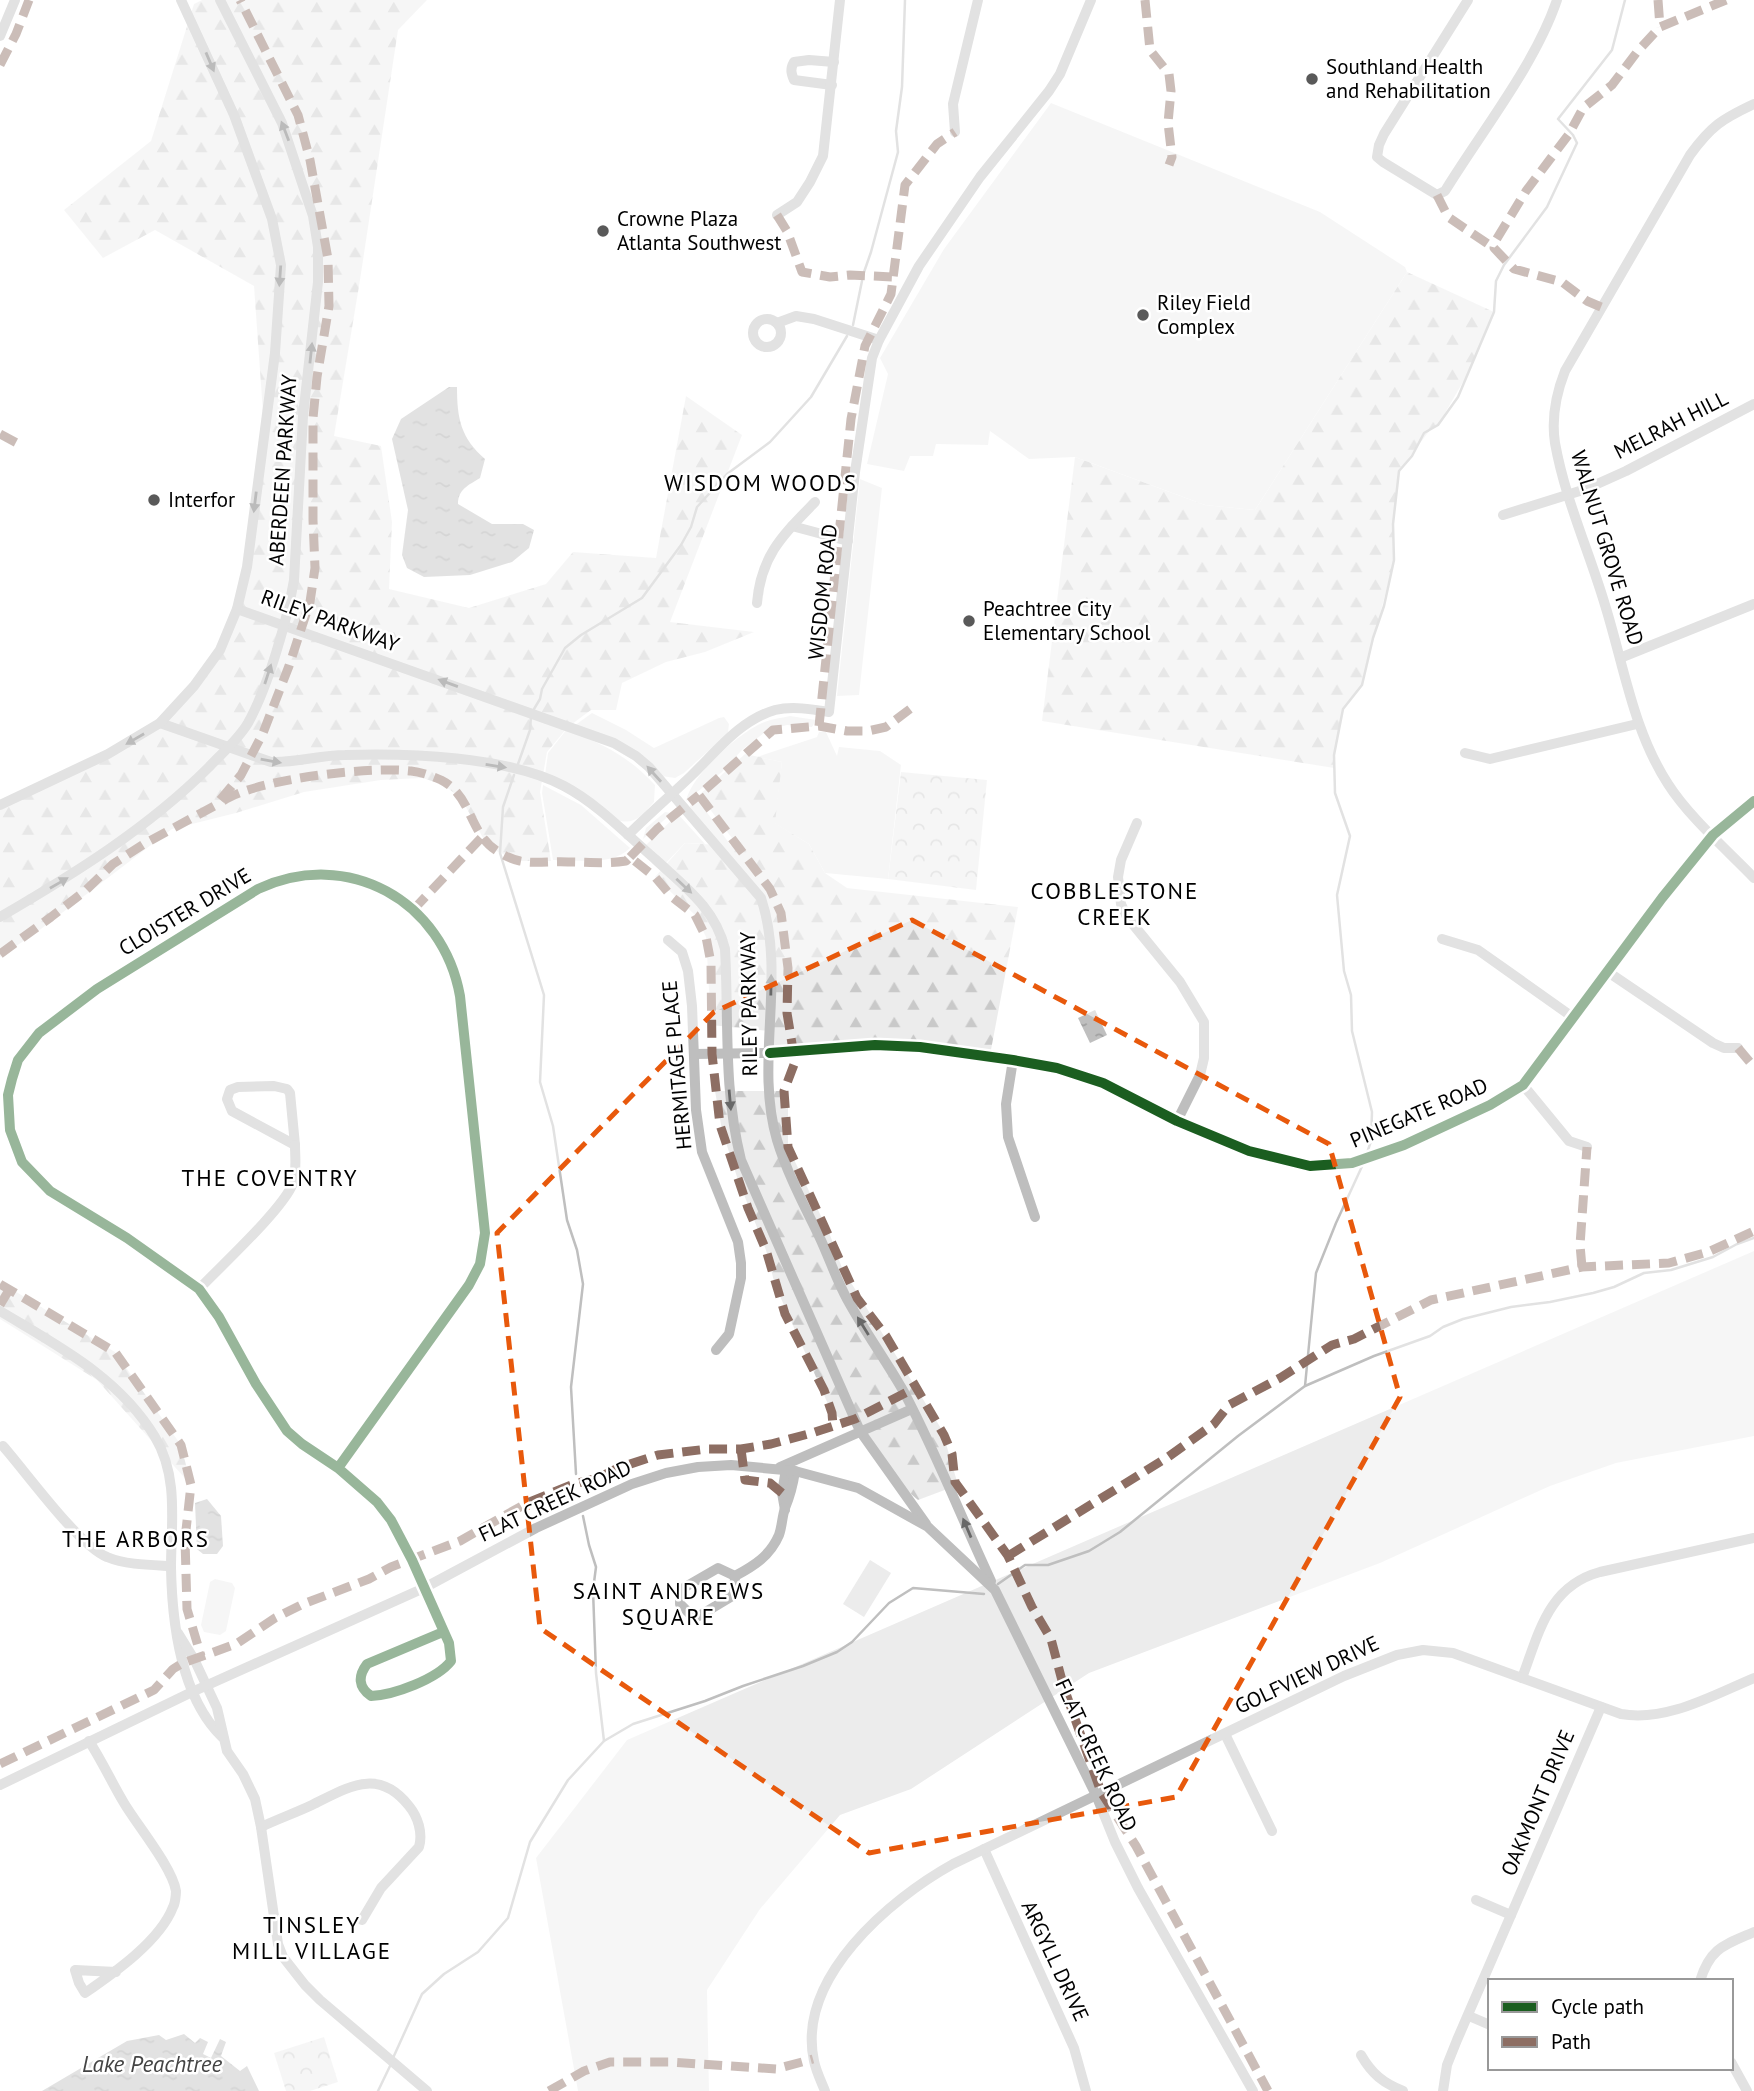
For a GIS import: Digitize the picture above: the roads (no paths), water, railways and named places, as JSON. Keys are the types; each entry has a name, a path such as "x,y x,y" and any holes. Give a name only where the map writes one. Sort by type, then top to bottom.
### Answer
{"street":[{"path":"0,36 15,0"},
{"name":"ABERDEEN PARKWAY","path":"0,805 108,754 160,723 194,686 220,650 237,609 247,567 275,353 281,265 272,219 243,139 181,0"},
{"name":"ABERDEEN PARKWAY","path":"0,917 72,876 178,797 227,748 243,730 253,712 284,624 294,580 303,416 318,282 318,247 313,216 282,123 220,0"},
{"path":"777,215 797,202 823,156 840,0"},
{"path":"955,132 953,104 978,0"},
{"name":"WISDOM ROAD","path":"628,835 722,743 756,718 774,710 791,708 829,712 872,358 919,266 980,177 1060,74 1091,0"},
{"path":"1468,0 1384,134 1377,157 1437,195 1445,191 1521,72 1548,24 1557,0"},
{"path":"832,85 794,80 791,67 794,62 800,60 834,62"},
{"name":"WALNUT GROVE ROAD","path":"1754,103 1712,128 1690,155 1565,370 1555,402 1553,422 1555,443 1568,496 1605,604 1637,724 1668,784 1754,878"},
{"path":"777,323 796,316 814,319 879,340"},
{"name":"MELRAH HILL","path":"1503,515 1568,496 1626,471 1754,404"},
{"path":"757,603 762,568 792,526 814,502"},
{"path":"792,526 848,541"},
{"path":"1620,658 1754,604"},
{"name":"RILEY PARKWAY","path":"237,609 614,743 636,755 761,898 772,960 770,1053 773,1123 785,1161 805,1212 846,1297 912,1409 995,1590"},
{"name":"RILEY PARKWAY","path":"160,723 271,762 284,763 331,755 426,756 537,775 566,788 586,801 690,891 720,930 725,949 731,1113 741,1160 860,1431 928,1527"},
{"path":"1465,753 1490,759 1637,724"},
{"name":"PINEGATE ROAD","path":"694,1054 770,1053 875,1045 920,1047 1013,1060 1058,1068 1102,1083 1177,1121 1279,1159 1311,1166 1352,1163 1404,1145 1462,1119 1523,1085 1662,898 1713,835 1754,801"},
{"path":"1137,823 1121,860 1118,877 1121,904 1127,917 1180,982 1204,1022 1204,1058 1200,1075 1177,1121"},
{"name":"CLOISTER DRIVE","path":"338,1468 459,1301 475,1273 484,1247 483,1213 457,981 452,962 435,932 413,909 387,891 341,875 313,875 274,882 238,900 53,1020 27,1045 18,1060 8,1095 10,1130 22,1162 50,1191 127,1238 200,1289 219,1317 256,1384 288,1430 377,1502 391,1520 449,1643 451,1661 444,1671 396,1692 371,1696 365,1691 360,1679 367,1664 443,1632"},
{"path":"1442,939 1478,950 1574,1018"},
{"name":"HERMITAGE PLACE","path":"668,940 682,952 688,971 696,1110 702,1152 738,1242 741,1263 741,1278 729,1334 716,1350"},
{"path":"1608,972 1713,1043 1724,1048 1738,1048"},
{"path":"1013,1060 1006,1104 1007,1130 1035,1217"},
{"path":"1523,1085 1569,1141 1587,1147"},
{"path":"200,1289 278,1206 290,1190 295,1175 295,1145 292,1098 287,1089 262,1087 230,1090 227,1099 232,1111 295,1145"},
{"path":"0,1311 103,1376 120,1392 156,1438 172,1493 173,1610 181,1655 192,1692 222,1737"},
{"path":"735,1576 759,1563 779,1534 792,1496 786,1470 860,1431 912,1409"},
{"path":"4,1446 71,1527 98,1553 122,1561 171,1566"},
{"name":"FLAT CREEK ROAD","path":"0,1785 192,1692 424,1588 536,1528 609,1493 666,1473 698,1467 732,1465 786,1470 858,1488 928,1527 995,1590 1096,1795 1138,1888 1253,2091"},
{"path":"1522,1678 1554,1602 1579,1580 1600,1572 1754,1538"},
{"path":"719,1568 735,1576 734,1595 699,1616 692,1616 680,1604 680,1590 719,1568"},
{"path":"178,1633 194,1659 216,1708 222,1737 230,1757 250,1786 261,1826 274,1928 284,1957 305,1985 427,2091"},
{"name":"GOLFVIEW DRIVE","path":"825,2091 813,2059 816,2010 832,1974 864,1933 905,1895 927,1878 984,1849 1344,1676 1383,1660 1423,1650 1453,1653 1630,1716 1655,1715 1684,1707 1754,1678"},
{"name":"OAKMONT DRIVE","path":"1443,2091 1447,2065 1601,1707"},
{"path":"1225,1734 1272,1831"},
{"path":"89,1741 164,1866 176,1892 174,1907 159,1928 116,1972"},
{"path":"261,1826 364,1783 384,1785 402,1798 417,1818 421,1840 419,1847 381,1888 362,1920"},
{"name":"ARGYLL DRIVE","path":"984,1849 1074,2049 1086,2091"},
{"path":"1476,1900 1511,1915"},
{"path":"1701,1979 1705,1964 1715,1951 1754,1932"},
{"path":"1469,2016 1488,2024"},
{"path":"1361,2055 1383,2083 1403,2091"},
{"path":"1733,2066 1747,2091"}],"water":[{"path":"449,387 457,387 462,427 485,459 480,478 462,491 458,504 492,524 523,524 534,530 529,548 512,562 470,575 424,577 407,568 402,555 408,510 392,439 401,419"},
{"path":"1095,1010 1107,1035 1090,1043 1078,1018"},
{"path":"207,1499 221,1516 223,1546 217,1554 203,1554 197,1549 195,1503"},
{"name":"Lake Peachtree","path":"184,2034 195,2043 200,2038 208,2042 203,2054 211,2058 220,2039 226,2042 221,2056 240,2071 247,2066 259,2091 42,2091 127,2041 159,2035 166,2040"}],"waterway":[{"path":"863,275 898,152 896,131 902,87 905,0"},
{"path":"1367,1153 1371,1141 1372,1112 1352,1031 1351,995 1344,971 1337,895 1350,836 1335,793 1334,755 1343,709 1362,685 1384,606 1394,560 1393,524 1399,471 1412,456 1424,433 1438,425 1458,397 1494,312 1496,281 1504,265 1547,207 1577,143 1558,119 1612,50 1625,0"},
{"path":"853,325 862,281"},
{"path":"534,709 565,648 581,635 642,598 681,545 691,527 697,507 727,474 770,442 811,397 847,336"},
{"path":"518,764 530,730 531,716"},
{"path":"514,775 503,807 500,853 544,995 540,1082 553,1126 567,1220 577,1250 583,1284 571,1387 576,1474"},
{"path":"1305,1386 1316,1273 1364,1162"},
{"path":"998,1584 1025,1565 1048,1565 1089,1551 1120,1532 1238,1436 1305,1386 1374,1356 1430,1336 1463,1319 1511,1307 1593,1293 1644,1273 1671,1270 1713,1257 1754,1238"},
{"path":"583,1516 596,1567 593,1590 596,1673 604,1741"},
{"path":"393,2058 422,1994 444,1974 478,1952 508,1918 530,1842 568,1780 604,1741 633,1724 705,1701 837,1652 852,1642 889,1603 913,1588 984,1594"},
{"path":"378,2091 391,2064"}],"place":[{"name":"Southland Health and Rehabilitation","path":"1312,79"},
{"name":"Crowne Plaza Atlanta Southwest","path":"603,231"},
{"name":"Riley Field Complex","path":"1143,315"},
{"name":"Interfor","path":"154,500"},
{"name":"Peachtree City Elementary School","path":"969,621"}],"district":[{"name":"WISDOM WOODS","path":"761,483"},
{"name":"COBBLESTONE CREEK","path":"1115,904"},
{"name":"THE COVENTRY","path":"270,1178"},
{"name":"THE ARBORS","path":"136,1539"},
{"name":"SAINT ANDREWS SQUARE","path":"669,1604"},
{"name":"TINSLEY MILL VILLAGE","path":"312,1938"}]}
